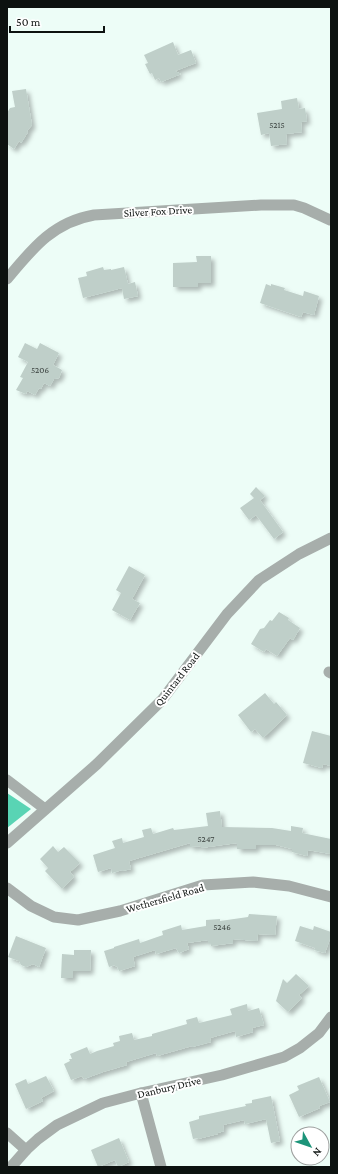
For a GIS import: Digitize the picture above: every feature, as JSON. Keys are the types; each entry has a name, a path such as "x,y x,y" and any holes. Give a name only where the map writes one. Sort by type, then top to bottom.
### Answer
{"street":[{"name":"Silver Fox Drive","path":"7,279 34,247 57,228 81,217 261,205 294,206 304,208 330,220"},
{"name":"Quintard Road","path":"7,843 97,764 162,700 227,614 260,580 299,554 331,538"},
{"path":"7,780 45,809"},
{"name":"Wethersfield Road","path":"7,888 31,906 54,916 78,920 120,911 203,885 252,882 289,886 331,897"},
{"name":"Danbury Drive","path":"11,1167 38,1139 57,1125 104,1103 222,1075 284,1057 300,1048 320,1033 331,1017"},
{"path":"141,1093 161,1167"},
{"path":"7,1133 26,1150"}],"green space":[{"path":"7,793 31,809 7,828"}],"building":[{"path":"173,42 178,55 191,50 196,63 175,71 181,74 161,82 159,78 155,80 145,64 148,63 144,55"},
{"path":"26,89 32,125 21,143 19,141 14,149 7,144 7,113 10,108 15,107 12,91"},
{"path":"297,98 299,109 305,108 307,121 301,122 302,132 286,134 287,144 271,146 269,133 261,135 257,113 282,109 281,101"},
{"path":"196,256 211,256 211,283 198,283 198,287 173,287 173,263 197,262"},
{"path":"103,267 104,270 111,270 124,267 128,284 135,282 138,296 124,299 122,288 83,298 78,278 87,276 86,272"},
{"path":"266,284 285,288 284,290 303,296 304,291 319,296 314,315 303,312 301,317 260,303"},
{"path":"25,343 37,349 40,343 59,353 53,365 62,370 59,378 54,379 50,386 44,383 35,395 27,391 26,394 16,390 23,378 20,377 28,362 18,357"},
{"path":"256,487 265,496 260,500 283,532 274,539 256,515 249,520 240,508 254,498 250,494"},
{"path":"129,566 145,575 132,599 140,603 130,620 112,610 121,593 116,590"},
{"path":"279,612 289,618 288,620 300,628 293,640 290,638 277,656 266,649 264,652 251,644 260,629 264,628 270,620 272,621"},
{"path":"265,693 274,704 276,702 287,715 263,738 255,729 251,732 238,715"},
{"path":"312,731 331,736 331,766 323,764 322,768 303,763"},
{"path":"220,811 222,827 272,828 291,831 291,826 303,828 302,833 331,839 331,854 308,850 307,856 292,852 292,849 276,845 256,845 256,849 237,849 237,843 201,848 201,846 190,847 190,843 129,861 131,869 112,873 111,868 98,872 93,855 115,848 112,841 122,838 123,843 144,837 142,830 151,828 153,834 173,828 174,830 208,826 206,813"},
{"path":"53,846 58,852 64,847 80,863 70,872 74,877 62,889 45,871 48,868 40,859"},
{"path":"249,914 277,916 275,935 258,934 257,941 233,939 233,943 211,946 210,943 208,943 208,940 187,943 189,949 179,953 176,948 156,954 155,950 133,957 135,966 119,971 115,965 109,967 104,951 114,947 139,939 140,943 163,935 162,931 181,925 182,930 206,926 206,920 220,919 220,921 248,917"},
{"path":"300,926 313,930 314,926 331,932 325,953 314,950 315,948 295,941"},
{"path":"16,936 46,948 39,967 33,964 26,967 21,965 19,961 8,957"},
{"path":"74,950 91,950 90,971 73,971 73,978 61,978 62,954 74,955"},
{"path":"296,974 309,986 299,995 302,998 288,1012 276,1001 283,979 287,983"},
{"path":"247,1004 248,1011 259,1008 264,1025 252,1028 253,1032 236,1037 235,1031 210,1038 211,1042 157,1056 156,1053 126,1062 127,1065 84,1079 82,1076 71,1080 64,1064 70,1061 69,1059 72,1059 70,1054 87,1047 90,1054 114,1046 113,1043 120,1041 119,1036 132,1033 134,1040 152,1036 152,1034 187,1024 186,1020 197,1017 199,1023 232,1015 230,1009"},
{"path":"46,1076 54,1091 41,1098 43,1101 26,1109 15,1084 26,1079 28,1084"},
{"path":"319,1077 330,1102 299,1117 289,1095 299,1090 297,1086"},
{"path":"271,1096 280,1141 271,1143 266,1119 245,1124 244,1120 223,1125 224,1131 218,1134 193,1139 189,1122 199,1119 199,1116 246,1106 245,1104 252,1103 252,1100"},
{"path":"119,1138 129,1162 118,1167 115,1160 98,1167 91,1150"}]}
